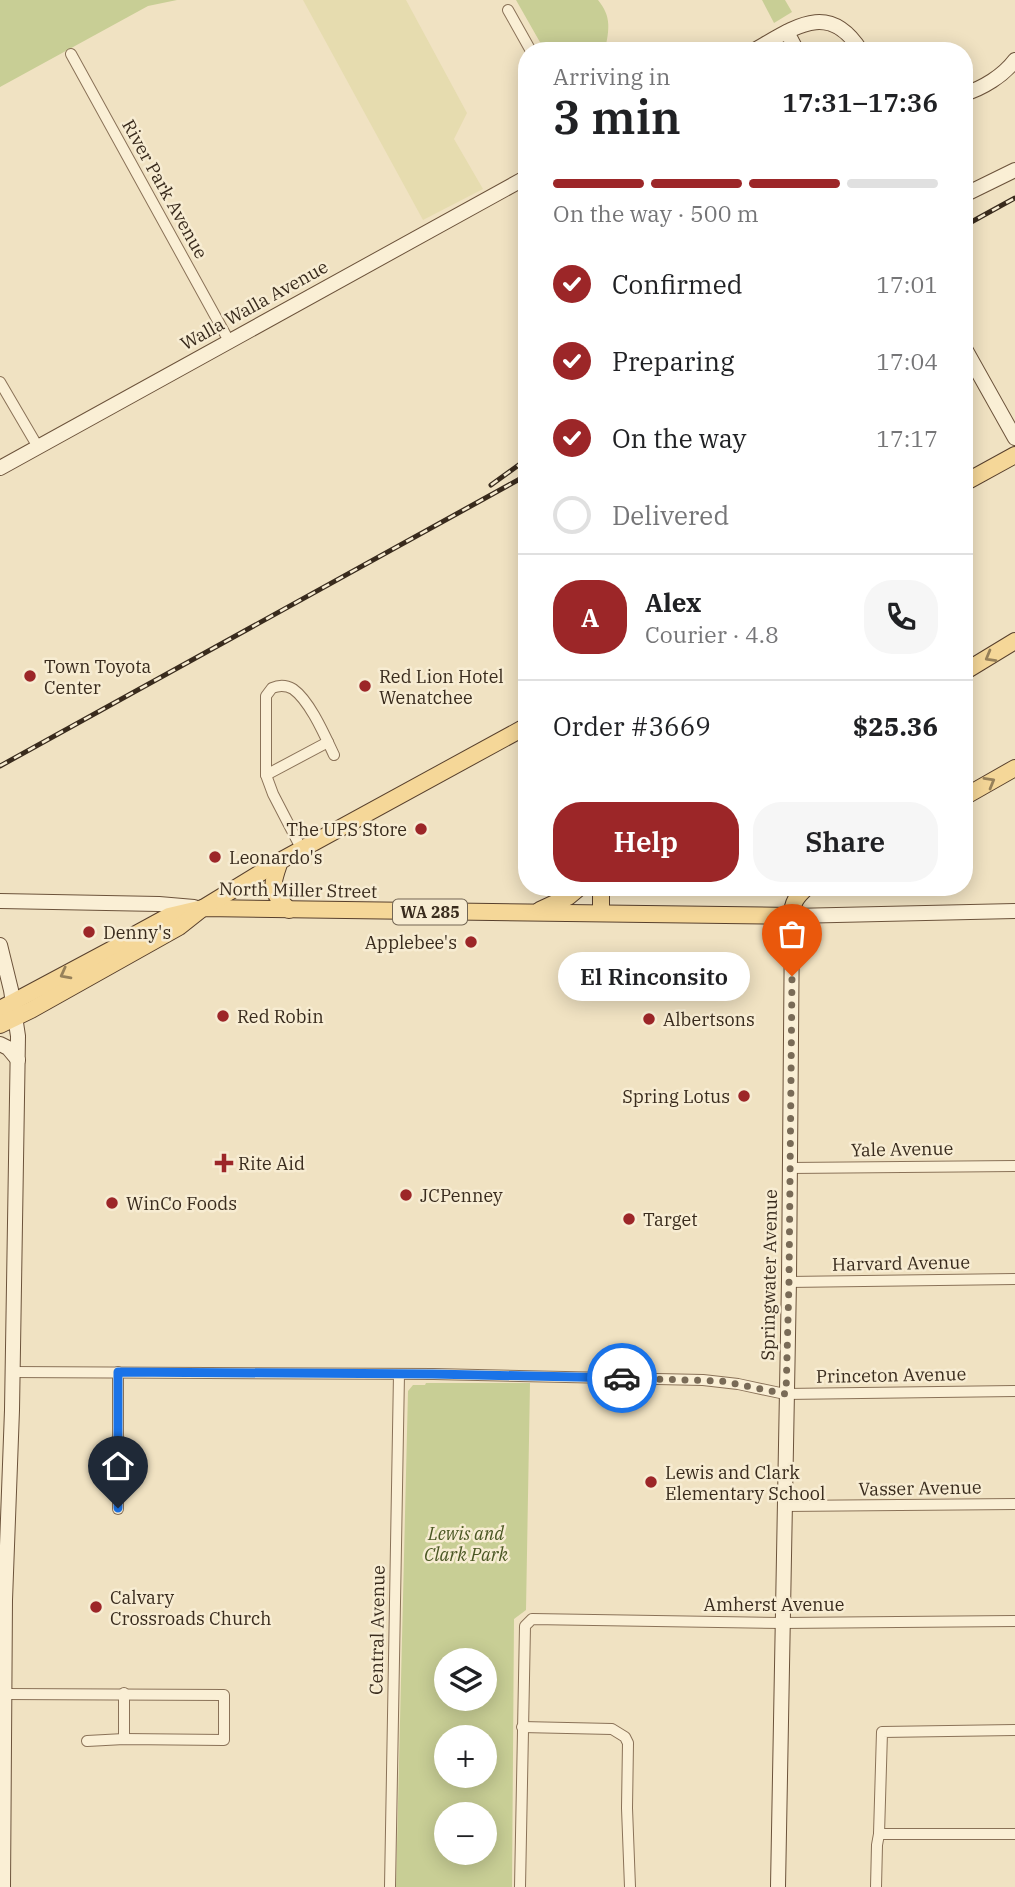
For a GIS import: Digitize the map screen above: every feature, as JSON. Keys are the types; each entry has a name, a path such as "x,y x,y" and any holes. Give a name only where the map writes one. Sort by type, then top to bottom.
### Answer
{"main road":[{"path":"973,479 1015,455"},
{"path":"973,666 1015,641"},
{"path":"202,908 518,731"},
{"path":"973,792 1015,768"},
{"path":"280,862 273,888 276,897 289,910"},
{"name":"WA 285","path":"535,913 569,896"},
{"path":"601,896 601,913"},
{"path":"792,916 792,905 797,896"},
{"name":"North Miller Street","path":"202,908 792,916"},
{"name":"WA 285","path":"0,1025 9,1009 136,933 169,916 202,908"}],"street":[{"path":"508,9 526,42"},
{"path":"769,42 814,18 825,18 839,23 855,42"},
{"path":"787,32 792,42"},
{"name":"River Park Avenue","path":"71,54 229,341"},
{"path":"973,90 998,76 1015,60"},
{"path":"973,191 1015,170"},
{"name":"Walla Walla Avenue","path":"0,468 518,182"},
{"path":"973,363 1015,438"},
{"path":"0,383 38,447"},
{"path":"302,850 266,775 267,696 272,688 283,686 295,690 334,755"},
{"path":"266,775 328,742"},
{"name":"North Miller Street","path":"0,901 159,904 202,908"},
{"name":"North Miller Street","path":"792,916 1015,911"},
{"name":"Springwater Avenue","path":"778,1887 789,1282 792,916"},
{"path":"0,945 9,1009 18,1037 12,1372 3,1600 3,1887"},
{"path":"0,1044 8,1048 18,1060"},
{"name":"Yale Avenue","path":"790,1168 1015,1166"},
{"name":"Harvard Avenue","path":"789,1282 1015,1279"},
{"name":"Princeton Avenue","path":"12,1372 399,1374 703,1380 786,1394 1015,1391"},
{"path":"118,1372 118,1508"},
{"name":"Central Avenue","path":"390,1887 399,1374"},
{"name":"Vasser Avenue","path":"784,1506 1015,1504"},
{"name":"Amherst Avenue","path":"522,1727 525,1626 532,1619 782,1623 1015,1620"},
{"path":"124,1693 124,1739"},
{"path":"5,1694 225,1695 224,1740 87,1741"},
{"path":"520,1887 522,1727 612,1729 625,1737 628,1743 627,1808 631,1887"},
{"path":"876,1887 882,1732 1015,1730"},
{"path":"879,1834 1015,1834"}],"shaded area":[{"path":"303,0 406,0 467,113 454,139 483,189 423,220"}],"green space":[{"path":"0,0 177,0 148,6 0,87"},
{"path":"516,0 598,0 606,12 607,42 540,42"},
{"path":"762,0 785,0 792,12 774,23"},
{"name":"Lewis and Clark Park","path":"530,1383 526,1610 514,1619 512,1887 396,1887 408,1391 413,1385"}],"railway":[{"path":"973,221 1015,198"},
{"path":"491,485 518,466"},
{"path":"0,766 518,480"}],"way so far":[{"path":"622,1378 722,1381 786,1394 792,976"}],"place":[{"name":"Town Toyota Center","path":"30,676"},
{"name":"Red Lion Hotel Wenatchee","path":"365,686"},
{"name":"The UPS Store","path":"421,829"},
{"name":"Leonardo's","path":"215,857"},
{"name":"Denny's","path":"89,932"},
{"name":"Applebee's","path":"471,942"},
{"name":"El Rinconsito","path":"792,976"},
{"name":"Red Robin","path":"223,1016"},
{"name":"Albertsons","path":"649,1019"},
{"name":"Spring Lotus","path":"744,1096"},
{"name":"Rite Aid","path":"224,1163"},
{"name":"JCPenney","path":"406,1195"},
{"name":"WinCo Foods","path":"112,1203"},
{"name":"Target","path":"629,1219"},
{"name":"Lewis and Clark Elementary School","path":"651,1482"},
{"name":"Calvary Crossroads Church","path":"96,1607"}],"route":[{"path":"118,1508 118,1372 622,1378"}]}
